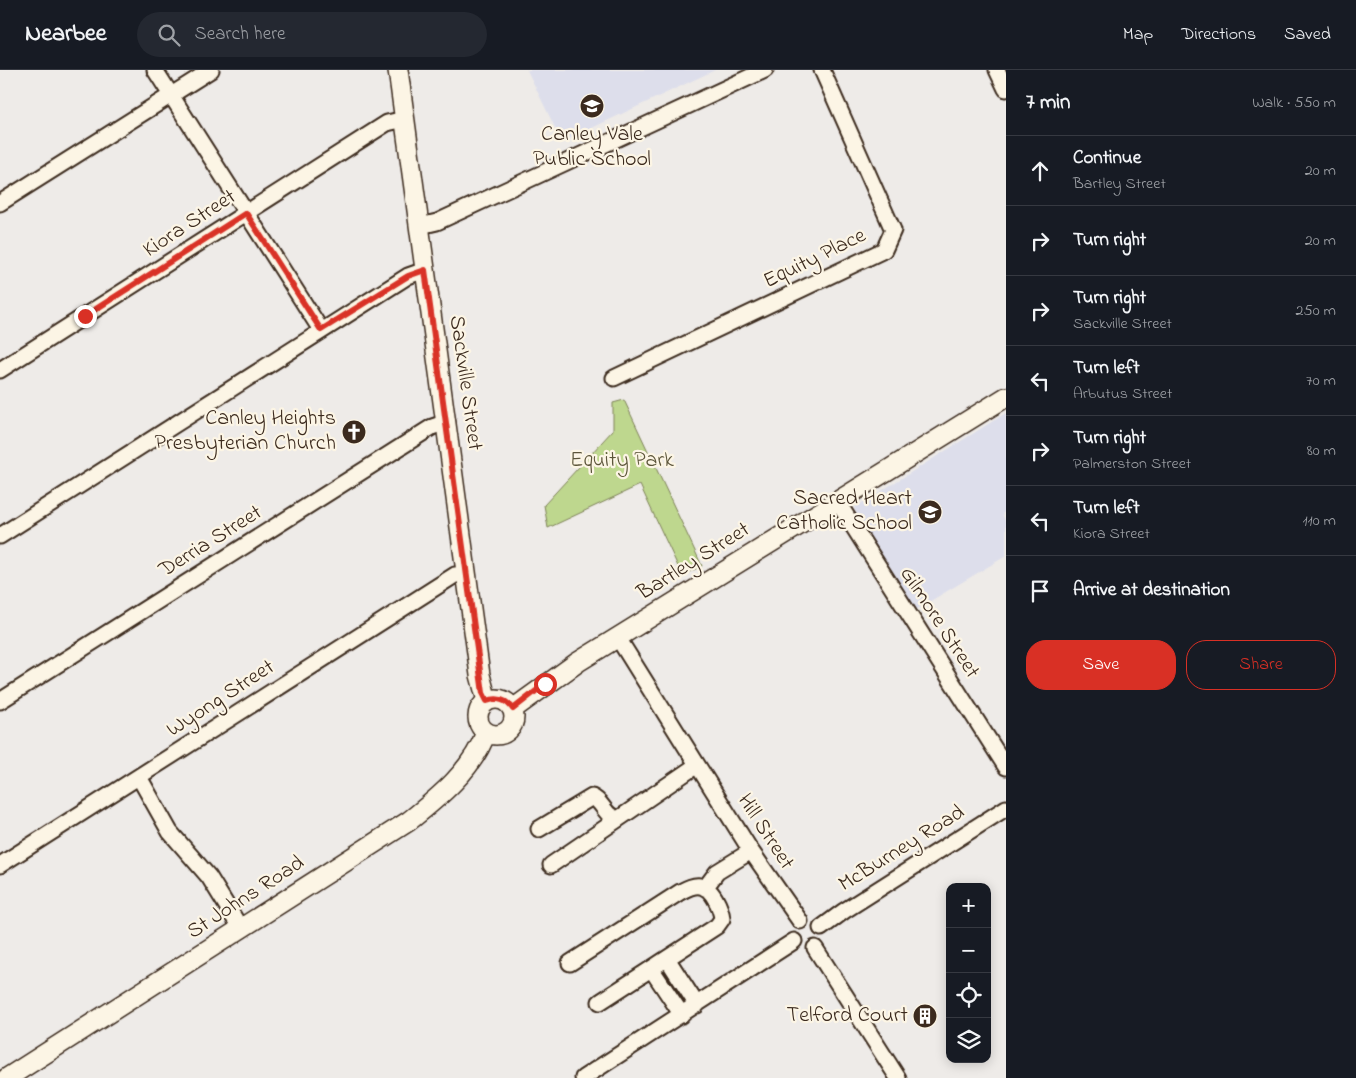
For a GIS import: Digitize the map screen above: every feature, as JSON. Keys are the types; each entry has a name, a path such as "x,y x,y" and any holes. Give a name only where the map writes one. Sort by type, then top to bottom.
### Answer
{"main road":[{"name":"Sackville Street","path":"398,70 480,675 487,701"},
{"name":"Bartley Street","path":"513,709 545,684 1006,397"},
{"path":"505,700 513,709 514,721 508,731 497,735 486,732 482,728 478,716 482,705 487,701 505,700"},
{"name":"St Johns Road","path":"7,1078 409,821 433,802 471,763 483,743 486,732"}],"street":[{"path":"154,70 321,330"},
{"path":"2,198 211,70"},
{"path":"420,226 437,222 765,70"},
{"name":"Equity Place","path":"614,378 884,250 893,230 822,70"},
{"path":"997,70 1006,89"},
{"name":"Kiora Street","path":"0,370 388,123 405,119"},
{"path":"0,536 321,330 408,276 425,270"},
{"name":"Derria Street","path":"0,701 432,428 447,422"},
{"name":"Gilmore Street","path":"837,501 1006,767"},
{"name":"Wyong Street","path":"0,865 456,575 467,574"},
{"name":"Hill Street","path":"618,638 751,851 800,921"},
{"path":"551,865 697,765"},
{"path":"139,777 170,832 209,877 241,929"},
{"path":"539,829 592,797 598,799 609,815 618,818"},
{"name":"McBurney Road","path":"821,928 844,911 1006,808"},
{"path":"705,888 717,872 751,851"},
{"path":"570,963 680,892 694,886 705,888 715,899 722,912 722,919 717,926 668,960 600,1002"},
{"path":"809,919 821,928 822,937 815,948 805,949 794,942 792,933 800,921 809,919"},
{"path":"583,1078 794,942"},
{"path":"815,948 898,1078"},
{"path":"668,960 698,1005"},
{"path":"652,970 682,1015"}],"shaded area":[{"name":"Canley Vale Public School","path":"527,70 715,70 562,142"},
{"name":"Sacred Heart Catholic School","path":"1006,413 1006,511 1002,514 1006,522 1006,556 912,612 854,508"}],"green space":[{"name":"Equity Park","path":"624,400 702,566 682,575 640,485 548,528 544,505 613,430 613,403"}],"place":[{"name":"Canley Vale Public School","path":"592,106"},
{"name":"Canley Heights Presbyterian Church","path":"354,432"},
{"name":"Sacred Heart Catholic School","path":"930,512"},
{"name":"Telford Court","path":"925,1016"}],"route":[{"path":"85,316 246,213 321,330 408,276 425,270 483,693 487,701 493,699 505,700 513,709 545,684"}]}
